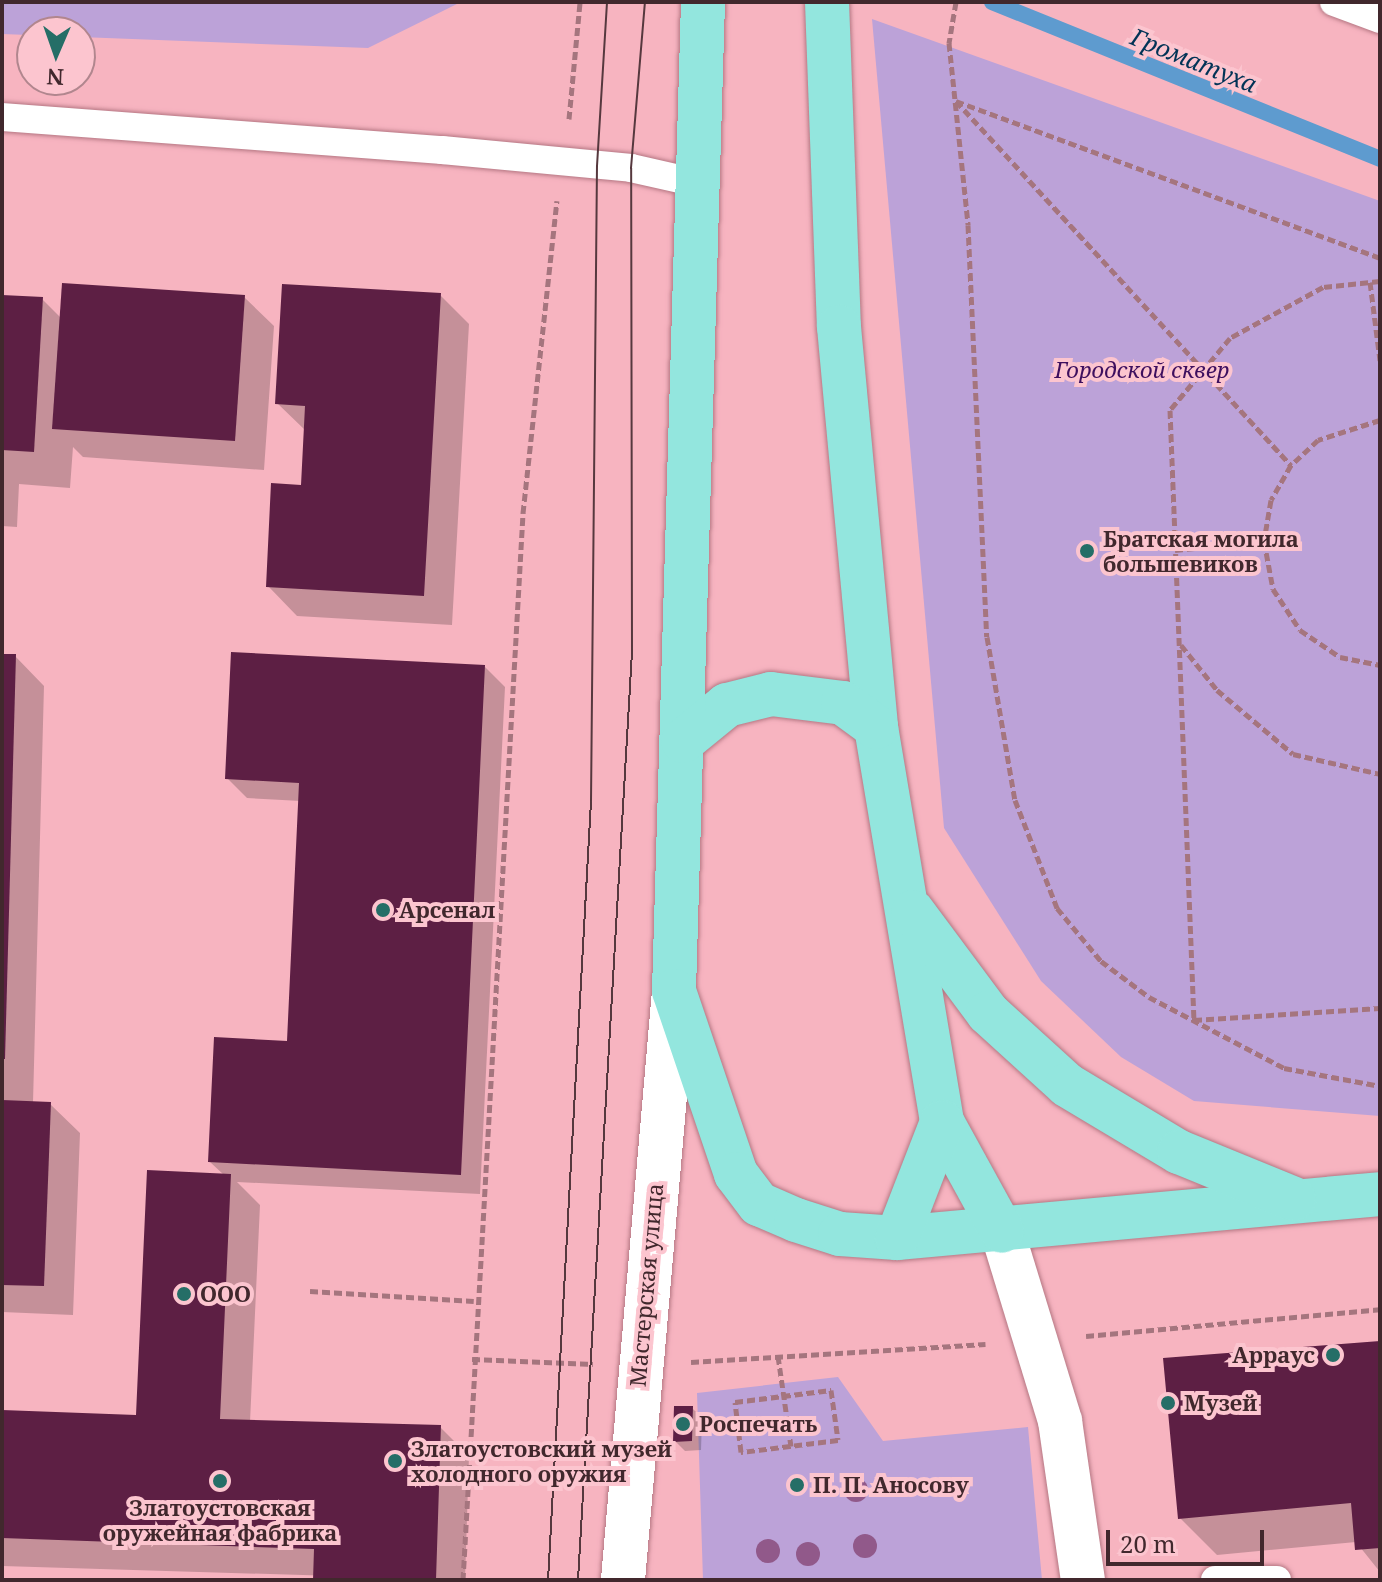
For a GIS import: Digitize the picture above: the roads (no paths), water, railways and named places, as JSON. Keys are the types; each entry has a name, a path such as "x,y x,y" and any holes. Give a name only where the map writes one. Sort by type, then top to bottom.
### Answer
{"main road":[{"path":"703,2 693,182 683,741 674,991 736,1174 759,1204 840,1234 897,1238 1002,1231 1380,1194"},
{"path":"827,2 839,327 876,727 942,1122 1002,1231 1040,1341 1060,1421 1083,1580"},
{"path":"683,741 727,705 771,694 843,703 876,727"},
{"path":"908,906 988,1013 1067,1085 1179,1152 1296,1200"},
{"name":"Мастерская улица","path":"623,1580 637,1366 674,991"},
{"path":"897,1238 942,1122"}],"lane":[{"path":"1334,2 1380,19"},
{"path":"2,117 562,162 693,182"},
{"path":"1215,1580 1277,1580"}],"waterway":[{"name":"Громатуха","path":"992,2 1380,159"}],"tram line":[{"path":"548,1580 591,801 597,166 607,2"},
{"path":"578,1580 632,653 631,168 645,2"}],"place":[{"name":"Братская могила большевиков","path":"1087,551"},
{"name":"Арсенал","path":"383,910"},
{"name":"ООО","path":"184,1294"},
{"name":"Арраус","path":"1333,1355"},
{"name":"Музей","path":"1168,1403"},
{"name":"Роспечать","path":"683,1424"},
{"name":"Златоустовский музей холодного оружия","path":"395,1461"},
{"name":"Златоустовская оружейная фабрика","path":"220,1481"},
{"name":"П. П. Аносову","path":"797,1485"}],"park label":[{"name":"Городской сквер","path":"1142,370"}]}
